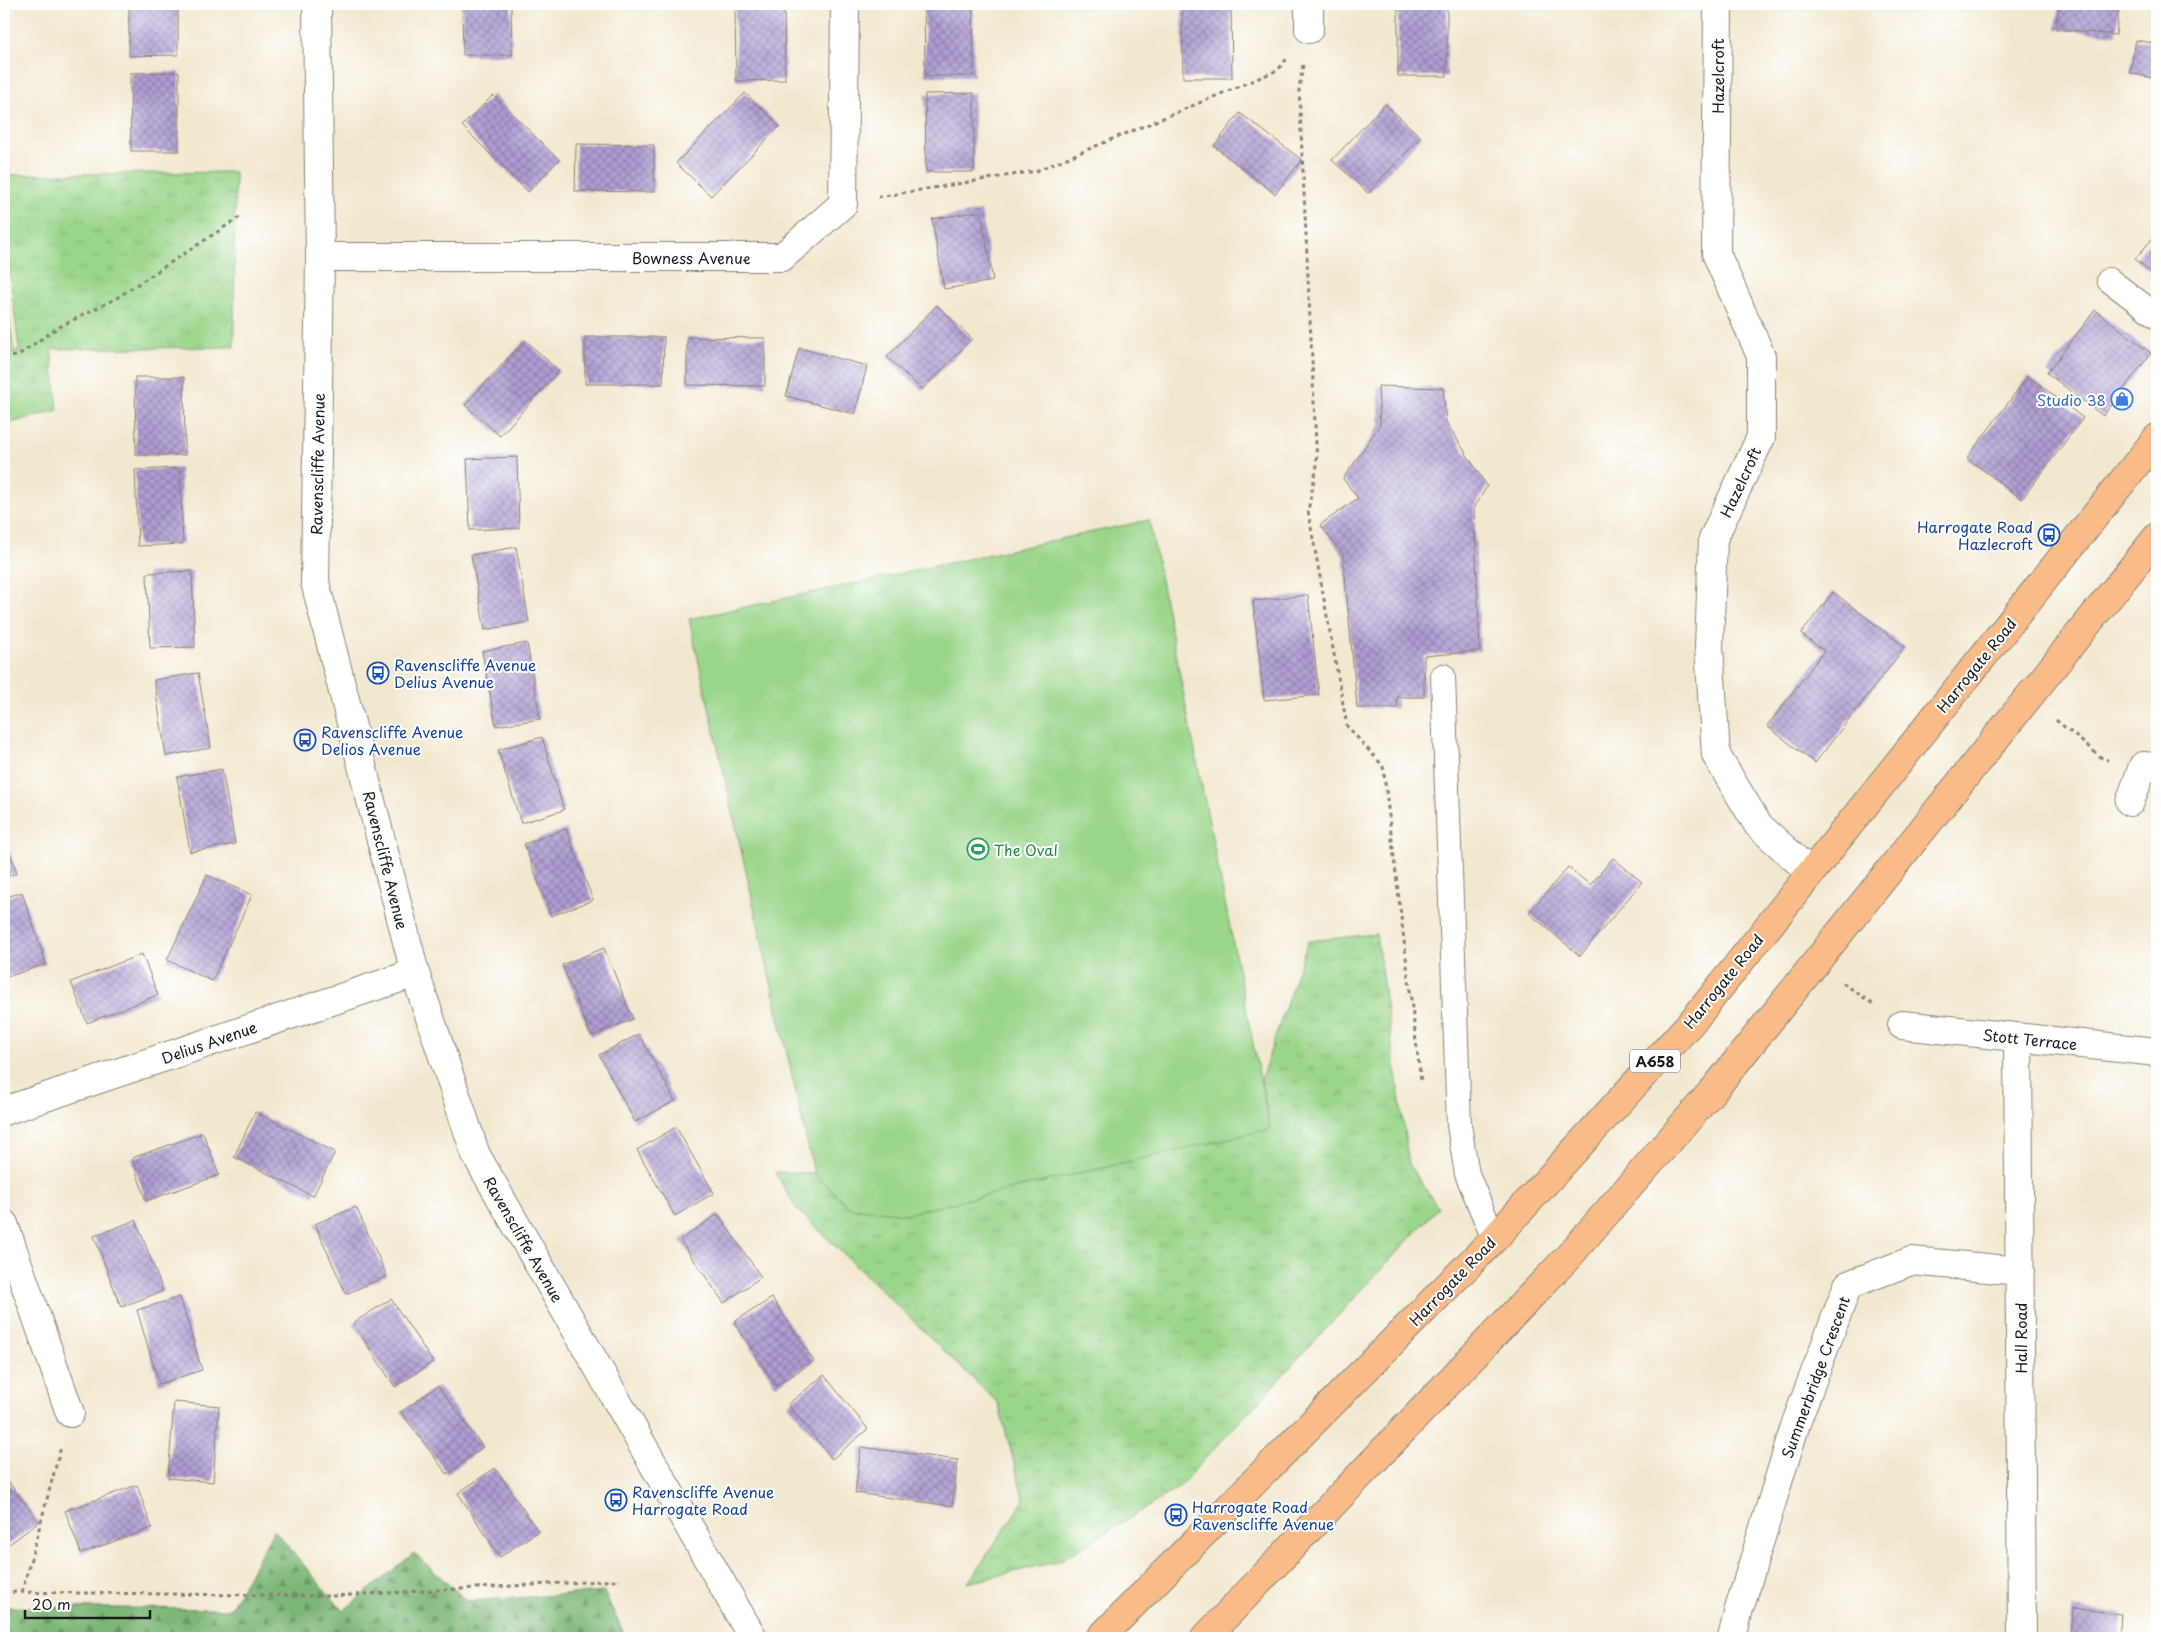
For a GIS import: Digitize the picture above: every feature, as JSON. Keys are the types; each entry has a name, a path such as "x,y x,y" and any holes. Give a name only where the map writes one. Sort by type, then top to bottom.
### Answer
{"highway":[{"name":"Harrogate Road","path":"1100,1638 1494,1239 1696,1017 2157,438"},
{"path":"1205,1638 1568,1257 1716,1087 2157,536"}],"street":[{"name":"Ravenscliffe Avenue","path":"317,4 320,257 315,582 415,973 476,1155 753,1638"},
{"path":"843,204 845,4"},
{"name":"Hazelcroft","path":"1718,4 1716,253 1761,356 1761,437 1713,539 1709,647 1716,755 1758,825 1811,873"},
{"name":"Bowness Avenue","path":"320,257 782,257 843,204"},
{"path":"2130,802 2143,766 2157,767"},
{"name":"Delius Avenue","path":"4,1110 415,973"},
{"name":"Stott Terrace","path":"1902,1025 2157,1052"},
{"name":"Hall Road","path":"2018,1038 2022,1638"},
{"path":"4,1224 70,1413"},
{"name":"Summerbridge Crescent","path":"1732,1638 1739,1609 1796,1423 1848,1285 1910,1261 2020,1271"}],"lane":[{"path":"2109,280 2157,316"},
{"path":"1443,676 1460,1125 1467,1174 1494,1239"}],"path":[{"path":"843,204 1036,171 1278,70 1309,17"},
{"path":"1309,17 1300,88 1317,465 1308,511 1347,726 1383,766 1422,1091"},
{"path":"4,357 17,356 57,328 115,299 243,215"},
{"path":"2066,729 2087,746"},
{"path":"1815,964 1902,1025"},
{"path":"22,1592 70,1413"},
{"path":"4,1592 333,1596 620,1580"}],"green space":[{"path":"235,172 234,347 51,349 58,410 4,425 4,353 19,350 4,223 4,175"},
{"path":"4,275 14,352 4,354"},
{"name":"The Oval","path":"1149,520 1270,1129 905,1214 850,1208 814,1173 689,619"},
{"path":"1376,934 1409,1164 1438,1208 1177,1489 1059,1561 968,1583 1024,1500 998,1403 796,1208 775,1172 814,1173 850,1208 1270,1128 1261,1079 1308,941"},
{"path":"274,1530 343,1611 414,1553 467,1601 604,1592 626,1638 4,1638 4,1607 230,1609"}],"building":[{"path":"129,4 178,4 178,55 129,56"},
{"path":"462,4 511,4 512,55 463,55"},
{"path":"735,4 784,4 785,80 736,81"},
{"path":"924,4 973,4 974,76 925,76"},
{"path":"1182,4 1231,4 1232,78 1183,78"},
{"path":"1398,4 1447,4 1447,76 1398,76"},
{"path":"2059,4 2119,4 2116,35 2056,29"},
{"path":"2136,40 2157,44 2157,79 2130,73"},
{"path":"179,72 179,151 131,151 130,73"},
{"path":"745,93 780,126 711,196 676,163"},
{"path":"974,93 974,172 926,172 925,94"},
{"path":"493,95 559,160 528,192 462,126"},
{"path":"1385,104 1421,137 1368,193 1332,160"},
{"path":"1240,113 1302,160 1275,194 1214,146"},
{"path":"576,144 654,145 654,192 575,191"},
{"path":"981,211 993,281 944,289 932,219"},
{"path":"2157,233 2157,277 2135,259"},
{"path":"937,305 972,339 922,390 887,357"},
{"path":"2095,310 2151,353 2103,416 2047,373"},
{"path":"585,337 664,337 663,384 585,384"},
{"path":"687,337 765,338 765,386 687,385"},
{"path":"525,340 559,371 500,436 465,405"},
{"path":"799,348 867,366 855,414 786,396"},
{"path":"2028,376 2083,418 2022,499 1967,458"},
{"path":"135,377 184,377 185,455 136,455"},
{"path":"1378,386 1443,388 1446,422 1487,486 1474,509 1480,651 1424,656 1424,697 1397,697 1397,708 1357,708 1343,554 1320,525 1358,498 1343,479 1380,425"},
{"path":"517,457 519,528 470,530 467,459"},
{"path":"180,468 183,544 138,546 135,470"},
{"path":"516,547 529,622 485,630 471,555"},
{"path":"192,571 195,647 150,648 147,573"},
{"path":"1833,592 1905,647 1815,763 1767,726 1824,651 1801,634"},
{"path":"1308,595 1319,695 1264,700 1253,601"},
{"path":"527,643 540,719 496,726 482,651"},
{"path":"198,673 211,748 166,756 154,680"},
{"path":"542,737 564,810 521,823 498,750"},
{"path":"222,769 235,844 190,852 177,777"},
{"path":"566,829 593,900 551,916 524,844"},
{"path":"4,835 17,873 4,878"},
{"path":"1613,858 1642,882 1580,956 1529,913 1568,867 1590,885"},
{"path":"207,875 252,895 212,981 167,960"},
{"path":"22,892 46,964 4,978 4,898"},
{"path":"604,948 633,1019 591,1036 562,965"},
{"path":"142,954 158,995 87,1023 71,982"},
{"path":"639,1034 675,1101 635,1122 599,1055"},
{"path":"255,1112 335,1152 313,1196 234,1157"},
{"path":"676,1127 714,1193 675,1216 637,1150"},
{"path":"203,1133 219,1175 146,1201 132,1158"},
{"path":"356,1207 387,1276 346,1294 315,1224"},
{"path":"718,1214 761,1277 724,1303 680,1240"},
{"path":"136,1220 163,1291 121,1307 94,1236"},
{"path":"180,1297 202,1370 159,1384 137,1310"},
{"path":"772,1298 814,1361 776,1386 734,1322"},
{"path":"391,1299 433,1362 395,1387 353,1323"},
{"path":"824,1375 868,1429 832,1459 788,1404"},
{"path":"438,1386 483,1447 447,1474 401,1412"},
{"path":"174,1402 219,1406 213,1482 168,1478"},
{"path":"861,1447 958,1460 952,1506 855,1493"},
{"path":"495,1468 538,1531 500,1557 458,1493"},
{"path":"4,1476 39,1522 4,1548"},
{"path":"137,1485 152,1528 81,1553 65,1511"},
{"path":"2072,1608 2121,1614 2119,1638 2070,1638"}],"place":[{"name":"Studio 38","path":"2122,399"},
{"name":"Harrogate Road Hazlecroft","path":"2049,535"},
{"name":"Ravenscliffe Avenue Delius Avenue","path":"378,673"},
{"name":"Ravenscliffe Avenue Delios Avenue","path":"305,740"},
{"name":"The Oval","path":"978,849"},
{"name":"Ravenscliffe Avenue Harrogate Road","path":"616,1500"},
{"name":"Harrogate Road Ravenscliffe Avenue","path":"1176,1515"}]}
